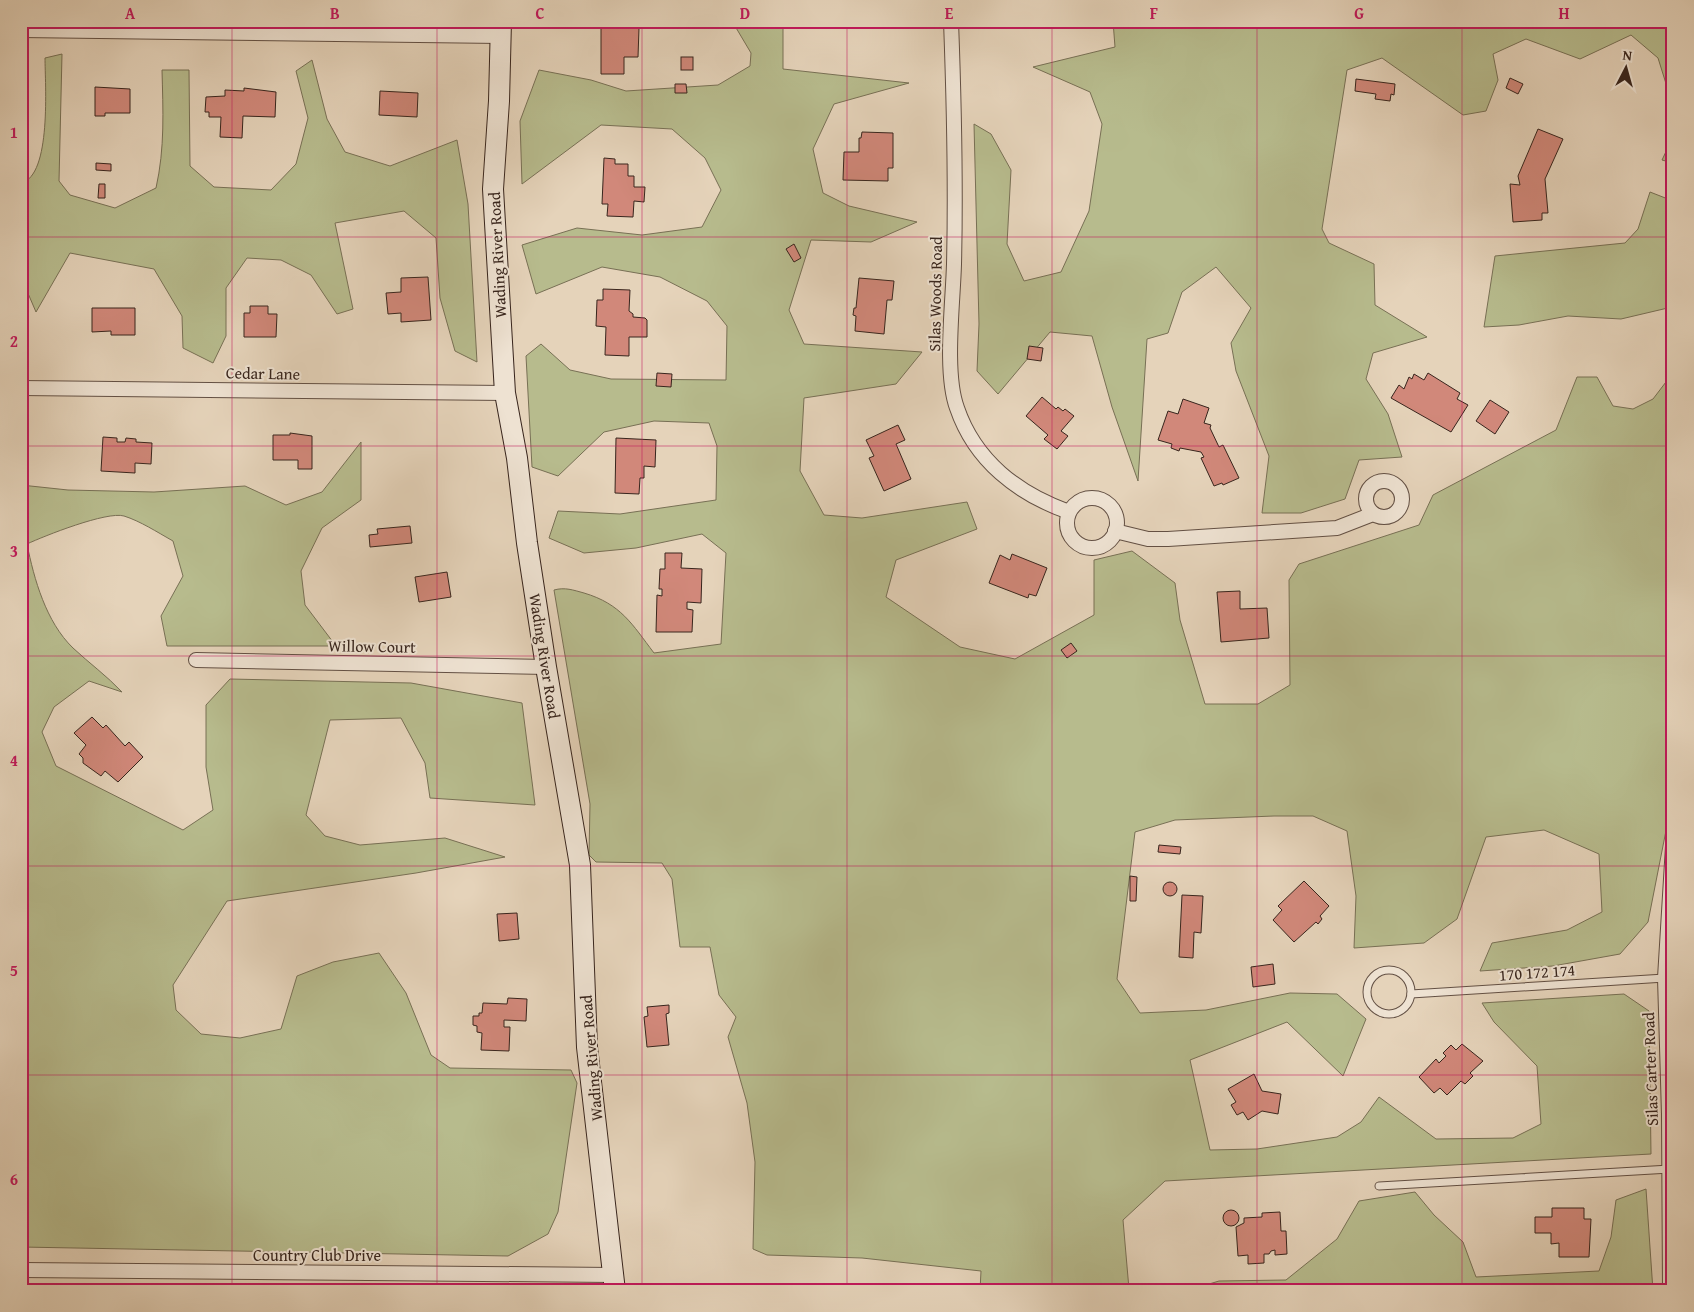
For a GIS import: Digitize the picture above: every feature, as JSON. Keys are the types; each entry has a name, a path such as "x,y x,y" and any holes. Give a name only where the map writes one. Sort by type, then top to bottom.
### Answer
{"main road":[{"name":"Wading River Road","path":"501,28 493,189 505,393 518,458 527,543 580,865 587,1047 614,1283"}],"street":[{"name":"Silas Woods Road","path":"951,21 954,263 951,335 952,376 956,406 964,427 983,456 999,474 1032,496 1069,512"},
{"path":"21,30 501,28"},
{"name":"Cedar Lane","path":"21,388 505,393"},
{"path":"1087,498 1103,501 1114,512 1116,520 1115,531 1107,542 1100,546 1084,546 1076,542 1068,529 1069,512 1073,506 1087,498"},
{"path":"1115,531 1148,539 1161,539 1337,528 1373,514"},
{"name":"Willow Court","path":"196,660 546,667"},
{"name":"Silas Carter Road","path":"1670,1291 1670,1168 1665,978 1673,846"},
{"name":"Country Club Drive","path":"21,1270 614,1283"}],"lane":[{"path":"1390,970 1397,972 1408,981 1411,994 1404,1007 1391,1014 1377,1010 1368,998 1367,991 1372,978 1383,971 1390,970"},
{"name":"170 172 174","path":"1411,994 1665,978"},
{"path":"1379,1186 1670,1168"}],"green space":[{"path":"732,21 783,21 783,69 909,83 834,104 813,149 823,193 849,206 917,222 871,242 811,240 789,310 804,344 922,352 896,384 804,398 800,471 824,515 862,518 967,502 977,529 896,560 886,597 960,647 1015,659 1094,615 1094,560 1132,551 1175,583 1180,620 1205,704 1258,704 1290,685 1289,580 1299,564 1419,525 1433,495 1556,430 1577,377 1597,377 1613,406 1633,409 1653,399 1669,378 1672,358 1672,307 1621,319 1568,316 1519,325 1484,327 1495,256 1625,243 1638,229 1650,192 1673,201 1673,531 1671,551 1673,795 1648,922 1620,954 1553,966 1480,971 1492,943 1567,930 1602,912 1599,854 1544,830 1486,837 1457,919 1424,943 1354,948 1356,896 1347,831 1313,816 1175,820 1135,832 1117,979 1140,1013 1206,1010 1290,993 1337,994 1366,1019 1343,1076 1287,1022 1190,1060 1210,1150 1257,1149 1337,1137 1361,1122 1379,1097 1436,1139 1513,1138 1541,1124 1537,1066 1494,1022 1482,1003 1624,994 1649,1011 1651,1154 1165,1181 1123,1220 1129,1289 1131,1291 980,1291 981,1271 862,1258 767,1255 753,1249 755,1162 747,1103 728,1037 736,1017 719,995 710,947 680,947 672,879 662,863 596,862 589,855 590,804 554,590 573,590 584,593 617,609 632,624 654,653 721,644 726,553 702,534 636,548 584,553 549,538 558,511 620,514 716,500 717,446 709,423 654,421 604,432 558,476 532,467 526,356 541,344 570,370 611,379 726,380 727,326 707,301 660,277 602,267 536,294 522,245 577,228 642,235 702,227 721,190 705,158 672,129 601,125 522,184 520,121 539,70 591,80 626,91 718,85 750,66 751,53"},
{"path":"1113,21 1673,21 1673,106 1658,58 1631,35 1580,59 1526,39 1493,54 1498,80 1486,111 1463,115 1382,58 1347,70 1322,229 1329,243 1374,264 1375,305 1427,337 1373,353 1366,379 1388,414 1402,457 1359,460 1345,499 1301,513 1262,513 1269,456 1236,371 1231,343 1251,308 1216,267 1182,292 1168,333 1147,339 1138,481 1112,407 1092,336 1050,332 998,394 977,371 979,324 974,124 991,134 1011,170 1007,244 1024,281 1061,272 1089,211 1102,124 1090,92 1033,67 1115,47"},
{"path":"62,54 59,181 70,195 115,208 156,188 162,144 162,70 189,70 190,166 214,187 271,190 296,164 308,118 296,71 312,60 327,119 345,152 390,166 457,140 468,204 477,362 455,351 440,298 436,238 404,211 335,223 353,309 337,314 311,275 281,260 247,258 226,288 226,336 213,363 183,348 182,316 154,269 70,253 36,312 21,277 21,183 31,177 38,164 42,147 46,107 45,58"},
{"path":"1673,106 1673,163 1662,160 1672,139"},
{"path":"361,442 361,500 322,528 301,571 305,605 336,646 167,646 161,616 183,576 173,541 124,516 116,515 90,521 27,544 42,599 55,626 73,648 122,692 89,681 54,707 42,732 56,766 183,830 213,810 206,767 206,705 230,679 411,683 522,703 535,805 430,798 425,763 401,718 330,720 306,815 325,836 360,845 445,838 505,857 416,873 227,901 173,985 176,1010 201,1034 240,1038 281,1029 297,976 333,962 379,953 406,993 431,1055 450,1068 571,1070 577,1083 558,1212 548,1234 508,1256 21,1247 21,485 68,490 154,492 245,486 286,505 322,492"},
{"path":"1646,1189 1653,1291 1581,1291 1577,1289 1540,1291 1186,1291 1219,1281 1286,1280 1337,1239 1359,1201 1415,1192 1434,1215 1463,1242 1476,1277 1599,1271 1611,1237 1616,1200"}],"building":[{"path":"601,27 639,28 638,57 624,57 624,74 601,74"},
{"path":"681,57 693,57 693,70 681,70"},
{"path":"1510,78 1523,84 1518,94 1506,88"},
{"path":"1356,79 1395,84 1394,95 1391,94 1390,101 1375,99 1376,94 1355,91"},
{"path":"675,84 686,84 687,93 675,93"},
{"path":"95,87 130,89 130,113 105,113 105,116 95,116"},
{"path":"244,88 276,92 275,117 243,116 242,138 220,137 221,117 209,117 209,112 205,112 206,97 225,96 225,90 244,91"},
{"path":"380,91 418,93 417,117 379,115"},
{"path":"1538,129 1563,139 1545,179 1548,213 1542,213 1542,220 1513,222 1510,184 1520,185 1518,176"},
{"path":"862,132 893,133 893,168 888,168 888,181 843,180 844,152 859,152 859,138 861,138"},
{"path":"604,158 615,159 615,164 628,164 628,176 634,176 634,187 645,187 644,202 634,201 633,217 607,216 608,204 602,204"},
{"path":"96,163 111,164 111,171 96,170"},
{"path":"99,184 105,184 105,198 98,198"},
{"path":"794,244 801,258 794,262 786,249"},
{"path":"428,277 431,320 401,322 401,313 388,314 386,293 401,292 401,278"},
{"path":"859,278 894,281 892,300 887,300 884,334 855,331 856,316 853,315 854,308 856,308"},
{"path":"603,289 630,290 629,311 633,314 633,317 645,318 647,320 647,337 629,337 629,356 605,355 606,327 596,326 597,300 603,300"},
{"path":"250,306 268,306 268,314 277,314 276,337 244,337 244,313 250,313"},
{"path":"92,308 135,308 135,335 111,335 111,331 92,332"},
{"path":"1029,346 1043,348 1041,361 1027,359"},
{"path":"657,373 672,374 671,387 656,386"},
{"path":"1428,373 1460,393 1457,399 1468,405 1451,432 1391,398 1399,385 1404,389 1409,377 1412,379 1414,374 1424,380"},
{"path":"1042,397 1056,409 1058,407 1063,411 1065,409 1074,416 1061,431 1068,436 1057,449 1044,439 1048,435 1026,416"},
{"path":"1183,399 1209,408 1204,423 1211,425 1210,428 1219,447 1223,445 1239,478 1223,485 1222,483 1214,486 1201,458 1204,457 1201,452 1180,448 1179,451 1171,448 1172,444 1158,440 1168,411 1178,414"},
{"path":"1490,400 1509,412 1495,434 1476,421"},
{"path":"898,425 905,440 896,444 911,479 884,491 869,458 874,456 866,440"},
{"path":"290,433 312,436 312,469 298,469 298,460 273,460 273,435 290,435"},
{"path":"103,437 117,438 117,442 125,442 126,438 136,439 136,442 152,443 151,464 135,463 135,473 101,471"},
{"path":"616,438 656,440 655,467 644,466 644,478 640,478 639,494 615,493"},
{"path":"410,526 412,543 370,547 369,535 378,534 377,529"},
{"path":"665,553 682,553 681,568 702,569 701,603 687,602 687,609 693,610 692,632 656,632 657,595 662,596 662,589 659,589 660,569 665,569"},
{"path":"1012,554 1047,568 1036,596 1029,594 1028,598 989,583 1000,555 1010,560"},
{"path":"447,572 451,597 419,602 415,577"},
{"path":"1240,591 1240,609 1267,608 1269,638 1221,642 1217,592"},
{"path":"1071,643 1077,651 1067,658 1061,650"},
{"path":"92,717 103,728 106,725 125,746 129,742 143,757 118,782 105,771 101,776 83,763 83,758 79,754 86,745 74,733"},
{"path":"1159,845 1181,847 1180,854 1158,852"},
{"path":"1130,876 1137,877 1136,901 1130,901"},
{"path":"1304,881 1329,906 1320,916 1322,919 1318,924 1316,922 1294,942 1273,920 1282,910 1278,906"},
{"path":"1170,882 1175,884 1177,889 1175,894 1170,896 1165,894 1163,889 1165,884"},
{"path":"1182,895 1203,896 1201,933 1194,932 1193,958 1179,957"},
{"path":"517,913 519,939 499,941 497,914"},
{"path":"1273,964 1275,984 1253,987 1251,967"},
{"path":"508,998 527,999 526,1021 504,1020 504,1027 510,1027 509,1051 481,1050 482,1033 477,1032 477,1026 473,1025 473,1016 479,1016 479,1013 482,1013 483,1003 507,1004"},
{"path":"669,1005 669,1013 666,1014 669,1045 647,1047 644,1017 648,1016 647,1007"},
{"path":"1462,1044 1483,1061 1470,1073 1473,1076 1465,1084 1461,1081 1447,1095 1440,1088 1434,1093 1419,1077 1436,1059 1439,1063 1446,1056 1443,1053 1451,1045 1456,1050"},
{"path":"1254,1074 1262,1091 1281,1094 1278,1114 1262,1111 1248,1120 1243,1112 1237,1115 1231,1105 1236,1102 1228,1089"},
{"path":"1552,1208 1584,1208 1584,1219 1591,1219 1589,1257 1559,1257 1559,1243 1551,1244 1551,1233 1535,1233 1535,1217 1552,1217"},
{"path":"1228,1210 1234,1210 1239,1215 1237,1224 1228,1226 1223,1221 1223,1215"},
{"path":"1280,1212 1281,1231 1286,1231 1287,1254 1275,1255 1275,1250 1271,1251 1269,1254 1264,1254 1264,1263 1248,1264 1248,1255 1238,1256 1236,1227 1244,1223 1244,1218 1262,1217 1262,1213"}]}
